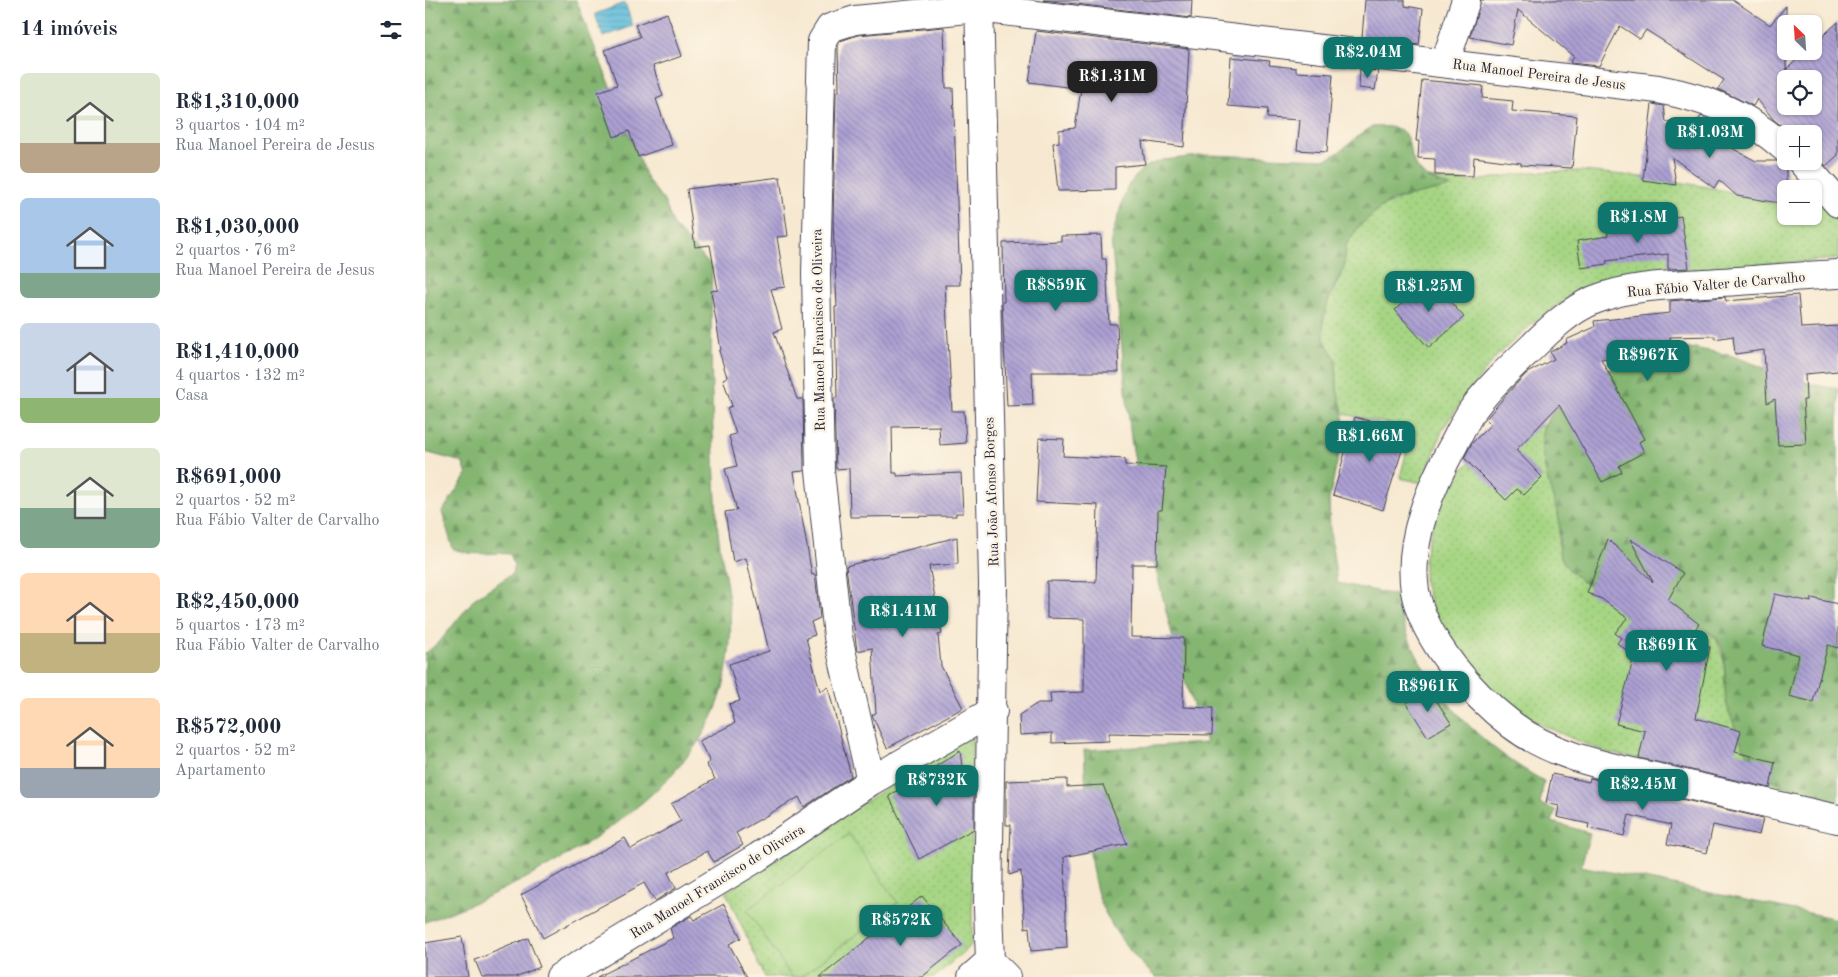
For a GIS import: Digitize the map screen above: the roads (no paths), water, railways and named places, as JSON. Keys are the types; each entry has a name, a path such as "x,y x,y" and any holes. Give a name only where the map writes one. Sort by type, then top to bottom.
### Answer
{"street":[{"path":"1445,62 1466,0"},
{"name":"Rua Manoel Pereira de Jesus","path":"979,4 1658,89 1689,95 1726,108 1777,143"},
{"name":"Rua João Afonso Borges","path":"979,4 993,583 993,711 988,908 989,972"},
{"name":"Rua Manoel Francisco de Oliveira","path":"871,780 838,638 820,471 816,273 822,41 830,28 855,20 979,4"},
{"path":"1809,170 1838,203"},
{"name":"Rua Fábio Valter de Carvalho","path":"1838,274 1634,289 1592,301 1575,310 1544,335 1509,368 1472,410 1449,453 1425,507 1415,553 1414,573 1416,592 1421,610 1441,650 1453,668 1473,690 1512,726 1548,748 1605,766 1838,819"},
{"name":"Rua Manoel Francisco de Oliveira","path":"560,977 758,857 871,780 993,711"}],"water":[{"path":"625,3 633,26 603,37 595,14"}]}
